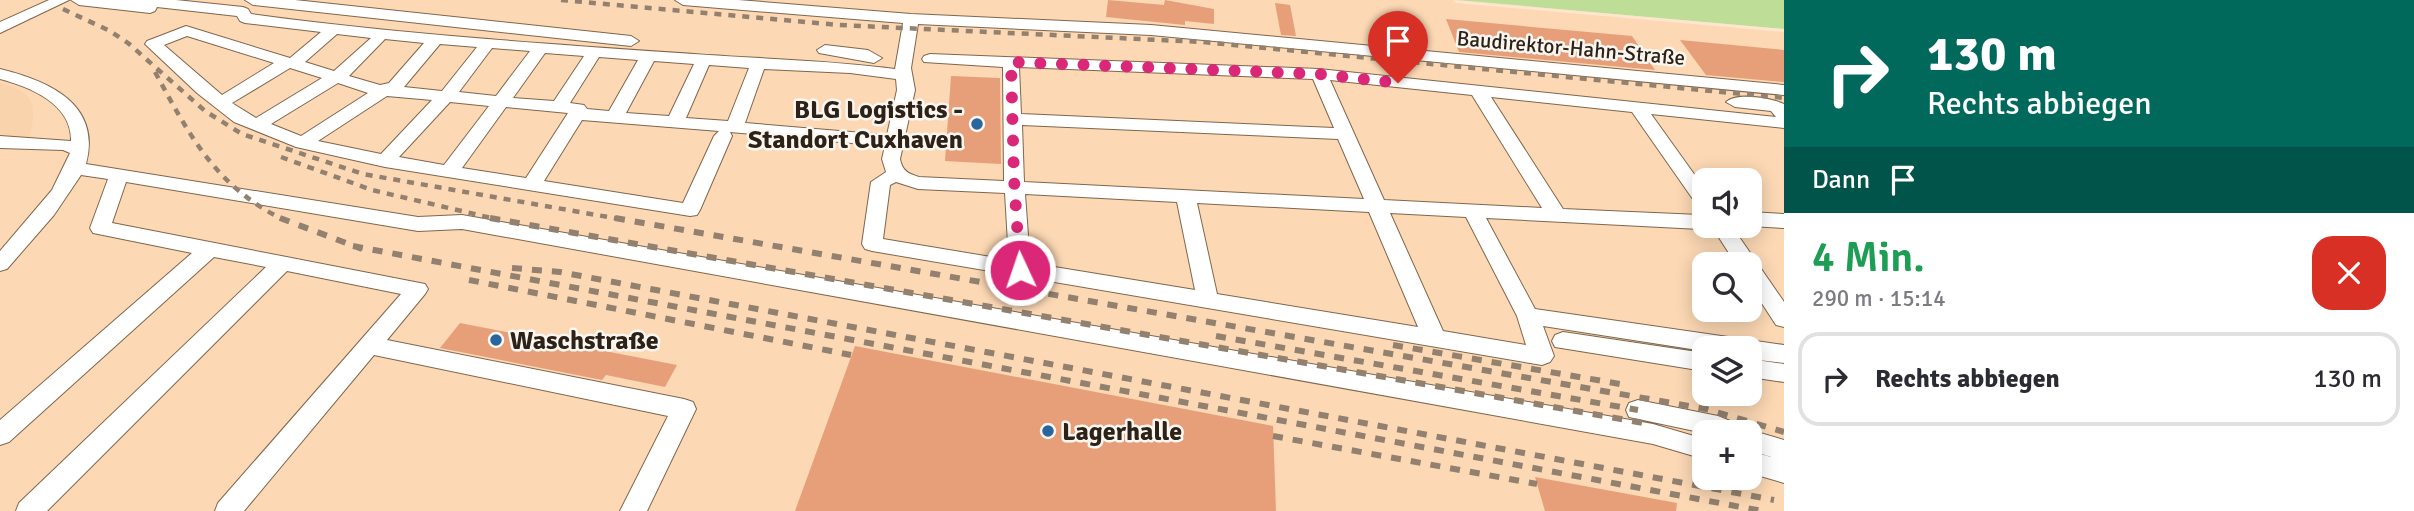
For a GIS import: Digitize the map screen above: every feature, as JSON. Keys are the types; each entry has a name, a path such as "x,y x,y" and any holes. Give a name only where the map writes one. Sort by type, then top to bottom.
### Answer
{"street":[{"path":"0,28 61,0"},
{"path":"79,0 432,39 747,64 904,69"},
{"path":"135,0 243,12 245,18"},
{"path":"253,0 774,56 849,68"},
{"name":"Baudirektor-Hahn-Straße","path":"683,0 911,19 1151,30 1784,90"},
{"path":"911,19 904,69 906,90 892,168 898,174 918,183 1692,222"},
{"path":"250,51 279,29"},
{"path":"532,184 577,114 578,108 384,90 333,78 186,31 153,44 240,118 303,143 449,173 690,210 756,70"},
{"path":"221,103 287,63 296,62 329,34"},
{"path":"449,173 503,102 534,45 591,41 595,37"},
{"path":"257,125 341,74 378,40"},
{"path":"303,143 384,90 395,87 432,44"},
{"path":"385,161 451,91 484,49"},
{"path":"824,52 874,58 904,69"},
{"path":"559,107 591,57"},
{"path":"930,59 1318,74 1784,123"},
{"path":"615,117 646,61"},
{"path":"1011,62 1020,270"},
{"path":"675,122 701,66"},
{"path":"0,74 30,81 51,92 75,119 78,160 29,232 0,264"},
{"path":"1318,74 1435,339"},
{"path":"1478,91 1556,214"},
{"path":"1735,102 1776,106 1784,115"},
{"path":"1637,107 1692,184"},
{"path":"577,114 675,122 729,132 895,141"},
{"path":"28,143 62,133 75,119"},
{"path":"1012,119 1345,134"},
{"path":"0,142 66,145 78,160 119,174 418,224 462,222 1653,433 1692,445"},
{"path":"119,174 100,228 417,289 228,511"},
{"path":"898,174 881,183 872,244 1542,356 1528,316 1472,210"},
{"path":"1186,197 1208,302"},
{"path":"1762,219 1784,220"},
{"path":"1726,238 1737,252"},
{"path":"0,435 210,249"},
{"path":"29,511 283,263"},
{"path":"1762,286 1784,319"},
{"path":"1528,316 1692,341"},
{"path":"1563,341 1692,360"},
{"path":"369,345 684,409 633,511"},
{"path":"1762,351 1784,354"},
{"path":"1762,370 1784,373"},
{"path":"1692,423 1641,417 1692,430"},
{"path":"1762,444 1784,451"},
{"path":"1762,466 1784,472"}],"shaded area":[{"path":"0,0 1456,0 1784,29 1784,511 0,511"},
{"path":"1457,0 1784,0 1784,29"},
{"path":"0,83 21,91 31,102 33,117 30,138 0,137"}],"pier":[{"path":"1453,0 1784,29 1784,32 1456,3"}],"building":[{"path":"1108,0 1164,5 1165,0 1214,9 1214,24 1185,21 1185,25 1106,17"},
{"path":"1275,3 1290,5 1296,36 1281,35"},
{"path":"1446,19 1632,36 1655,70 1459,52"},
{"path":"1680,40 1784,50 1784,82 1706,75"},
{"path":"951,76 1000,78 1001,164 945,161"},
{"name":"Waschstraße","path":"460,323 677,365 665,387 606,375 602,380 440,348"},
{"name":"Lagerhalle","path":"855,346 1273,426 1276,511 795,511"},
{"path":"1535,477 1677,503 1676,511 1545,511"}],"railway":[{"path":"561,0 839,25 1203,42 1784,98"},
{"path":"63,9 110,31 128,43 205,111 242,134 363,174 625,220"},
{"path":"155,72 193,138 222,175 260,207 281,218"},
{"path":"281,157 372,190 496,219"},
{"path":"281,218 355,246"},
{"path":"490,218 496,219"},
{"path":"615,218 1706,409 1784,432"},
{"path":"496,219 1643,423"},
{"path":"496,219 500,220"},
{"path":"355,246 1762,511"},
{"path":"355,246 362,249"},
{"path":"512,268 560,272 1774,500"},
{"path":"469,280 851,355"},
{"path":"1216,336 1638,410"},
{"path":"1393,345 1620,384"},
{"path":"1273,436 1537,484"}],"place":[{"name":"BLG Logistics - Standort Cuxhaven","path":"977,124"},
{"name":"Waschstraße","path":"496,340"},
{"name":"Lagerhalle","path":"1048,431"}],"route":[{"path":"1020,270 1011,62 1318,74 1398,83"}]}
